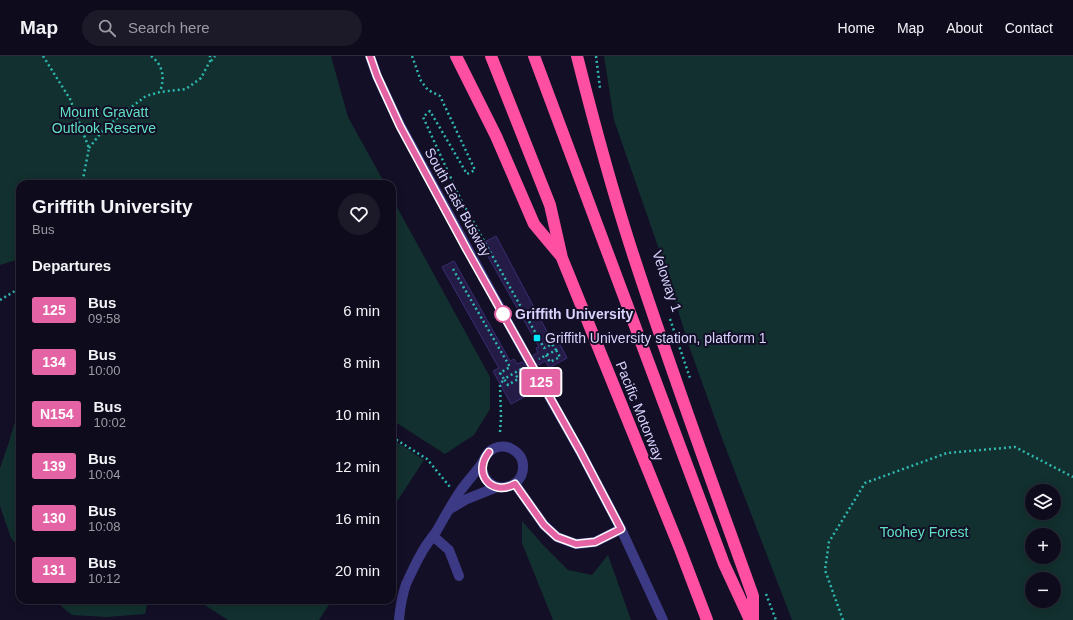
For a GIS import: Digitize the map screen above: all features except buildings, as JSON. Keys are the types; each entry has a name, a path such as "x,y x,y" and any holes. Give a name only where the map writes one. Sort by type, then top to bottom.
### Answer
{"highway":[{"path":"456,56 496,136 534,224 562,258"},
{"name":"Pacific Motorway","path":"491,56 550,205 562,258 680,549 707,620"},
{"name":"Pacific Motorway","path":"534,56 724,564 752,620"},
{"path":"577,56 595,129 630,244 665,348 753,596 752,620"}],"lane":[{"name":"South East Busway","path":"370,56 377,76 400,126 528,358"},
{"path":"533,368 580,451 621,529 663,620"},
{"path":"399,620 401,602 406,586 421,553 461,490 489,452 494,448 501,447 508,447 514,450 519,454 522,460 523,473 520,479 510,487 497,487 487,481 482,470 482,463"},
{"path":"515,484 544,525 557,537 576,544 595,542 621,529"},
{"path":"450,509 467,499 497,487"},
{"path":"433,536 449,550 459,576"}],"path":[{"path":"43,56 70,99 89,148"},
{"path":"151,56 158,61 163,73 163,84 160,92"},
{"path":"210,56 210,61"},
{"path":"83,180 89,148 104,129 146,96 160,92 186,89 201,78 210,61 215,56"},
{"path":"412,56 421,81 428,90 440,96 475,170 467,174 430,111 423,117 460,198 544,348 552,344 560,356 550,362 546,355"},
{"path":"596,56 601,93"},
{"path":"453,269 510,367 500,372 508,385 518,379 515,373"},
{"path":"0,300 16,290"},
{"name":"Veloway 1","path":"669,316 692,382"},
{"path":"550,352 556,350"},
{"path":"500,432 500,385 504,379 510,375"},
{"path":"396,439 427,459 450,487"},
{"path":"843,620 825,570 829,542 865,483 947,453 1015,447 1073,477"},
{"path":"765,592 776,620"}],"green space":[{"name":"Mount Gravatt Outlook Reserve","path":"0,56 331,56 348,117 383,180 16,180 16,260 0,265"},
{"name":"Toohey Forest","path":"604,56 1073,56 1073,620 792,620 723,441 689,346 662,258 614,120"},
{"path":"396,205 490,377 490,409 474,435 445,454 396,423"},
{"path":"16,418 16,544 11,538 0,505 0,468"},
{"path":"396,442 424,460 396,503"},
{"path":"522,521 568,570 592,575 608,555 631,620 553,620 522,543"},
{"path":"60,604 147,604 145,614 106,617 72,615"},
{"path":"203,604 329,604 319,620 228,620"}],"bus line":[{"name":"125","path":"370,56 377,76 400,126 467,250 580,451 621,529 595,542 576,544 557,537 544,525 515,484 510,487 503,488 492,485 487,481 482,470 482,463 489,452"}],"place":[{"name":"Griffith University","path":"503,314"},
{"name":"Griffith University station, platform 1","path":"537,338"}]}
